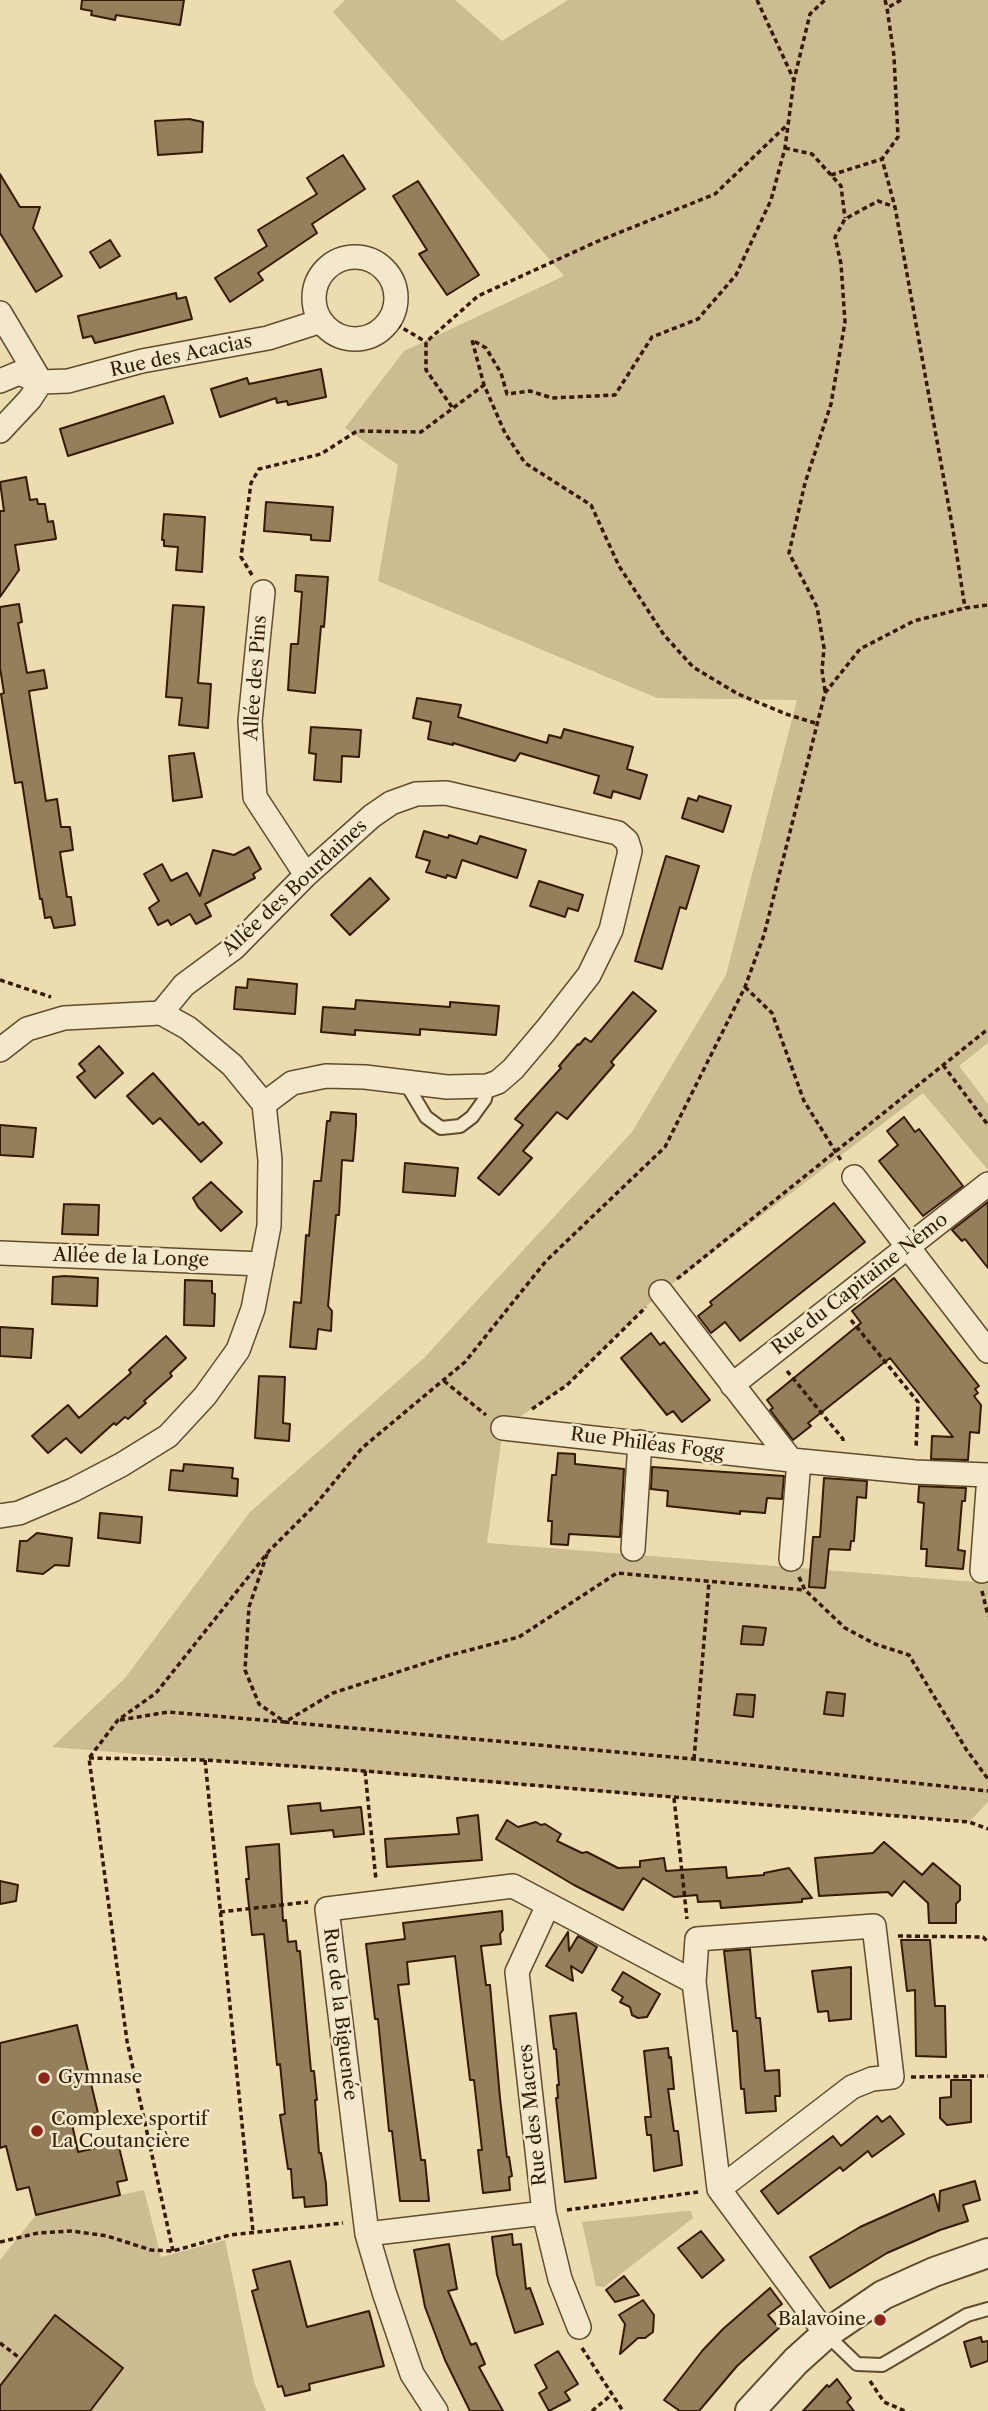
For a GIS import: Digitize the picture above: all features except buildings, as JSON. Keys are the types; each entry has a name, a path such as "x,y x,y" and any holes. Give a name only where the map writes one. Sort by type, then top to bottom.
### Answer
{"street":[{"path":"361,258 374,262 385,270 396,294 395,308 389,320 380,330 368,337 342,337 330,330 321,321 315,308 317,282 324,270 335,262 361,258"},
{"path":"0,313 41,382 30,399 0,431"},
{"name":"Rue des Acacias","path":"0,381 19,373 41,382 68,381 142,361 268,338 321,321"},
{"name":"Allée des Pins","path":"263,592 250,721 254,797 306,875"},
{"name":"Allée des Bourdaines","path":"161,1013 184,985 234,948 306,875 372,816 391,803 416,794 446,793 618,833 627,841 630,851 611,930 589,975 513,1069 498,1082 487,1086"},
{"path":"0,1051 27,1029 64,1018 161,1013 188,1028 232,1065 264,1104 270,1160 270,1226 253,1309 238,1350 205,1396 168,1436 73,1490 19,1513 0,1516"},
{"path":"264,1104 292,1083 327,1076 447,1087 487,1086"},
{"path":"854,1177 988,1351"},
{"name":"Rue du Capitaine Némo","path":"732,1385 988,1184"},
{"name":"Allée de la Longe","path":"0,1253 262,1264"},
{"path":"661,1292 732,1385 795,1461 791,1559"},
{"name":"Rue Philéas Fogg","path":"503,1428 795,1461 915,1472 988,1475"},
{"path":"634,1549 640,1442"},
{"path":"982,1572 988,1489"},
{"name":"Rue de la Biguenée","path":"436,2411 412,2374 384,2292 366,2227 327,1909 513,1886 694,1982"},
{"name":"Rue des Macres","path":"548,1905 517,1972 544,2213 559,2279 579,2327"},
{"path":"719,2189 827,2104 872,2079 892,2077 874,1926 697,1939 694,1982 719,2189 826,2334"},
{"path":"366,2227 544,2213"},
{"path":"750,2411 796,2361 826,2334 883,2295 934,2272 988,2253"}],"lane":[{"path":"404,1082 426,1117 441,1128 460,1126 472,1117 485,1099 487,1086"},
{"path":"826,2334 860,2364 882,2365 967,2315 988,2309"}],"path":[{"path":"757,0 794,80"},
{"path":"815,723 738,694 693,667 664,635 619,566 591,505 525,463 505,433 484,385 472,340 486,348 501,373 507,394 530,391 552,398 615,395 652,337 698,319 736,275 771,200 785,148 794,80 810,14 825,0"},
{"path":"831,174 882,159 898,136 894,56 885,0"},
{"path":"887,8 901,0"},
{"path":"452,407 426,370 426,342 478,296 596,242 715,194 788,123"},
{"path":"785,148 812,154 831,174 841,186 845,219"},
{"path":"882,159 895,207 965,608"},
{"path":"825,693 822,670 824,648 817,607 789,553 804,483 831,404 845,322 841,264 835,237 845,219 878,201 895,207"},
{"path":"389,320 426,342"},
{"path":"263,592 241,557 251,483 259,469 321,454 357,431 421,432 484,385"},
{"path":"173,2252 127,2041 89,1758 118,1720 156,1693 269,1550 316,1504 362,1448 465,1362 546,1261 665,1147 745,987 764,935 815,723 825,693 860,649 914,621 988,605"},
{"path":"745,987 772,1013 804,1101 835,1153"},
{"path":"444,1381 503,1428 567,1385 661,1292 988,1029"},
{"path":"943,1065 988,1125"},
{"path":"837,1302 918,1402 915,1472"},
{"path":"773,1353 843,1439 842,1465"},
{"path":"269,1550 248,1607 245,1670 259,1704 285,1722"},
{"path":"791,1559 805,1590 845,1628 875,1644 909,1654 966,1749 988,1779"},
{"path":"285,1722 333,1693 447,1656 519,1637 617,1573 805,1590"},
{"path":"694,1759 709,1582"},
{"path":"118,1720 168,1712 694,1759 988,1791"},
{"path":"89,1758 205,1760 365,1771 969,1822 988,1829"},
{"path":"205,1760 253,2232"},
{"path":"365,1771 379,1903"},
{"path":"674,1797 687,1926 697,1939"},
{"path":"220,1912 319,1900 327,1909"},
{"path":"875,1936 983,1937 988,1942"},
{"path":"892,2077 988,2076"},
{"path":"544,2213 719,2189"},
{"path":"0,2242 38,2234 72,2231 107,2236 151,2249 173,2252 230,2235 253,2232 366,2227"},
{"path":"579,2327 580,2346 623,2411"},
{"path":"0,2343 21,2359"},
{"path":"860,2364 884,2402 905,2411"},
{"path":"592,2411 611,2395"}],"shaded area":[{"path":"345,0 455,0 502,41 568,0 988,0 988,1043 959,1066 988,1104 988,1170 923,1093 661,1292 567,1385 503,1428 487,1543 988,1583 988,1802 969,1822 52,1747 125,1678 250,1512 425,1357 632,1132 726,975 797,700 657,698 378,581 398,465 345,428 404,351 564,276 333,12"},
{"path":"108,2145 120,2195 144,2190 161,2257 225,2240 254,2382 266,2411 90,2411 123,2368 55,2315 0,2386 0,2260 36,2215 24,2165"},
{"path":"691,2211 693,2218 604,2287 596,2286 582,2222"}],"place":[{"name":"Gymnase","path":"44,2078"},
{"name":"Complexe sportif La Coutancière","path":"37,2131"},
{"name":"Balavoine","path":"880,2320"}]}
